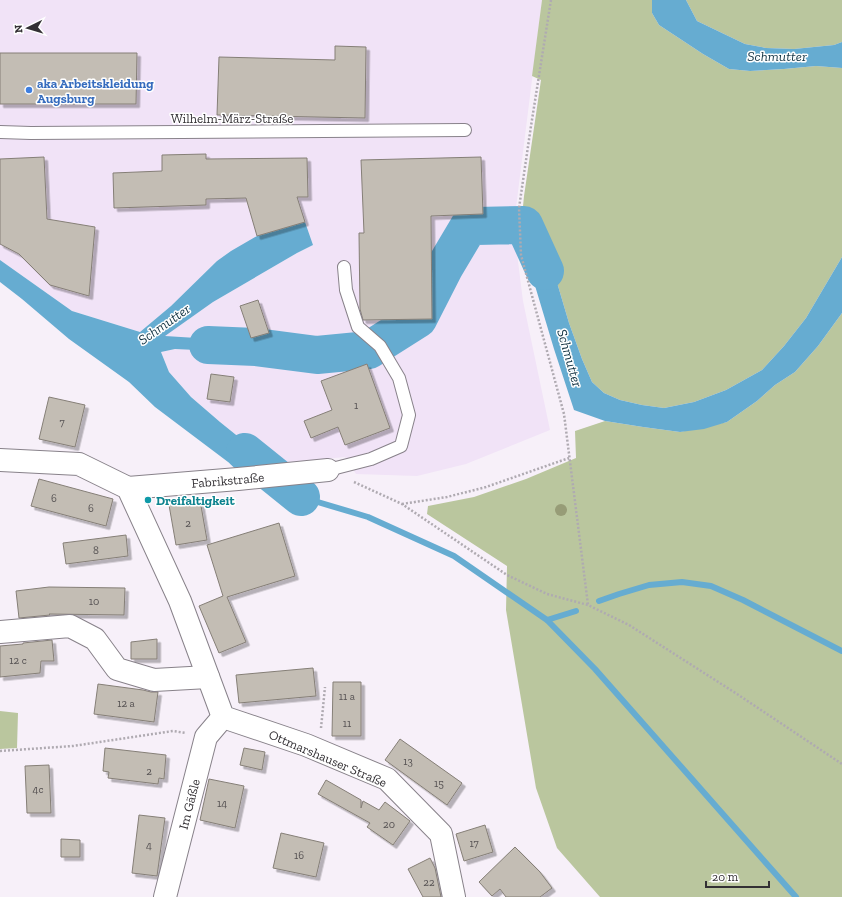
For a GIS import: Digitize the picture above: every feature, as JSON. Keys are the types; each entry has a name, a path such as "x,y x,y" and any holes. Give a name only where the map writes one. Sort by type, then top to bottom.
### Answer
{"street":[{"path":"0,460 78,464 128,488 180,601 223,717"},
{"name":"Fabrikstraße","path":"128,488 328,470"},
{"path":"0,632 70,626 94,639 117,669 154,680 208,677"},
{"name":"Im Gäßle","path":"165,897 206,737 223,717"},
{"name":"Ottmarshauser Straße","path":"223,717 306,745 387,779 441,834 454,897"}],"lane":[{"name":"Wilhelm-März-Straße","path":"0,132 465,130"},
{"path":"328,470 371,459 401,446 409,415 399,378 380,346 358,327 346,290 344,267"}],"path":[{"path":"551,0 519,208 521,255 564,414 588,605"},
{"path":"402,504 447,497 486,487 569,458"},
{"path":"328,470 402,504 507,575 547,594 588,605 629,625 737,694 842,764"},
{"path":"319,751 325,687"},
{"path":"0,751 73,746 173,731 206,737"}],"shaded area":[{"path":"0,0 542,0 516,208 517,253 523,301 550,430 466,464 417,476 356,474 345,457 272,464 220,422 191,397 169,372 161,352 175,349 164,336 213,302 313,245 305,222 231,251 217,261 171,306 140,332 72,311 0,260"}],"green space":[{"path":"542,0 652,0 652,13 659,25 729,69 750,71 816,66 842,68 842,257 806,318 784,346 762,370 726,390 694,402 664,408 620,400 604,393 592,382 569,323 544,232 533,218 522,217 541,80 532,76"},
{"path":"686,0 842,0 842,42 834,45 794,49 766,48 745,44 697,21"},
{"path":"842,313 842,897 600,897 557,848 536,788 506,610 507,566 427,514 428,506 474,497 526,479 576,458 575,431 605,421 680,432 727,422 757,401 775,385 795,372 818,346"},
{"path":"0,711 18,713 17,748 0,749"}],"water":[{"path":"652,0 686,0 697,21 745,44 766,48 794,49 834,45 842,42 842,68 816,66 750,71 729,69 659,25 652,13"},
{"path":"522,217 533,218 544,232 569,323 592,382 604,393 620,400 664,408 694,402 726,390 762,370 784,346 806,318 842,257 842,313 818,346 795,372 775,385 757,401 727,422 704,429 680,432 605,421 574,410 524,249"},
{"path":"305,222 313,245 213,302 165,336 260,342 260,353 175,349 161,352 169,372 191,397 272,464 236,468 155,407 129,382 69,339 0,282 0,260 72,311 140,332 171,306 217,261 231,251 257,236"}],"building":[{"path":"335,46 366,47 365,118 217,115 219,57 335,60"},
{"path":"0,53 137,53 136,104 0,104"},
{"path":"206,154 206,159 307,158 308,197 297,197 305,222 257,236 246,198 206,199 206,205 114,208 113,173 162,171 162,155"},
{"path":"44,157 47,219 95,227 89,296 50,285 19,254 0,244 0,159"},
{"path":"481,157 483,214 431,216 432,319 363,320 360,309 359,233 364,233 361,160"},
{"path":"258,300 269,333 251,338 240,306"},
{"path":"367,364 390,428 345,445 338,427 311,438 304,421 332,410 321,381"},
{"path":"211,374 234,377 230,402 207,399"},
{"path":"49,397 85,405 75,447 39,439"},
{"path":"39,479 113,499 106,526 31,506"},
{"path":"200,500 207,540 176,545 169,505"},
{"path":"279,523 295,576 227,597 246,642 219,653 199,606 223,596 207,545"},
{"path":"126,535 128,556 66,564 63,543"},
{"path":"49,587 125,588 124,615 49,614 50,615 19,618 16,591"},
{"path":"157,639 157,659 131,659 131,642"},
{"path":"52,640 54,661 41,661 40,673 0,677 0,646"},
{"path":"313,668 316,696 239,703 236,675"},
{"path":"333,682 361,682 361,736 332,736"},
{"path":"98,684 158,692 154,722 94,714"},
{"path":"400,739 462,783 447,805 385,760"},
{"path":"105,748 166,755 164,779 159,778 158,784 108,778 109,772 103,771"},
{"path":"244,748 265,752 262,770 240,765"},
{"path":"49,765 51,813 27,813 25,766"},
{"path":"209,779 244,786 235,828 200,820"},
{"path":"326,780 361,800 361,808 363,801 379,810 385,802 410,821 393,845 367,827 370,823 318,794"},
{"path":"139,815 165,818 157,876 132,873"},
{"path":"485,825 493,852 464,861 456,834"},
{"path":"281,833 324,843 316,877 273,868"},
{"path":"61,839 80,840 80,857 61,857"},
{"path":"515,847 540,872 552,888 540,897 506,897 500,889 492,896 479,882"},
{"path":"430,858 435,868 441,897 423,897 408,869"}],"waterway":[{"name":"Schmutter","path":"476,226 524,225 545,271"},
{"path":"208,345 256,347 317,355 369,350 418,319 444,268 469,226"},
{"path":"245,452 301,497"},
{"path":"301,497 368,517 454,556 547,620 595,669 796,897"},
{"path":"599,601 649,585 682,582 711,586 743,600 842,651"},
{"path":"547,620 576,611"}],"place":[{"name":"aka Arbeitskleidung Augsburg","path":"29,90"},
{"name":"Dreifaltigkeit","path":"148,500"}]}
